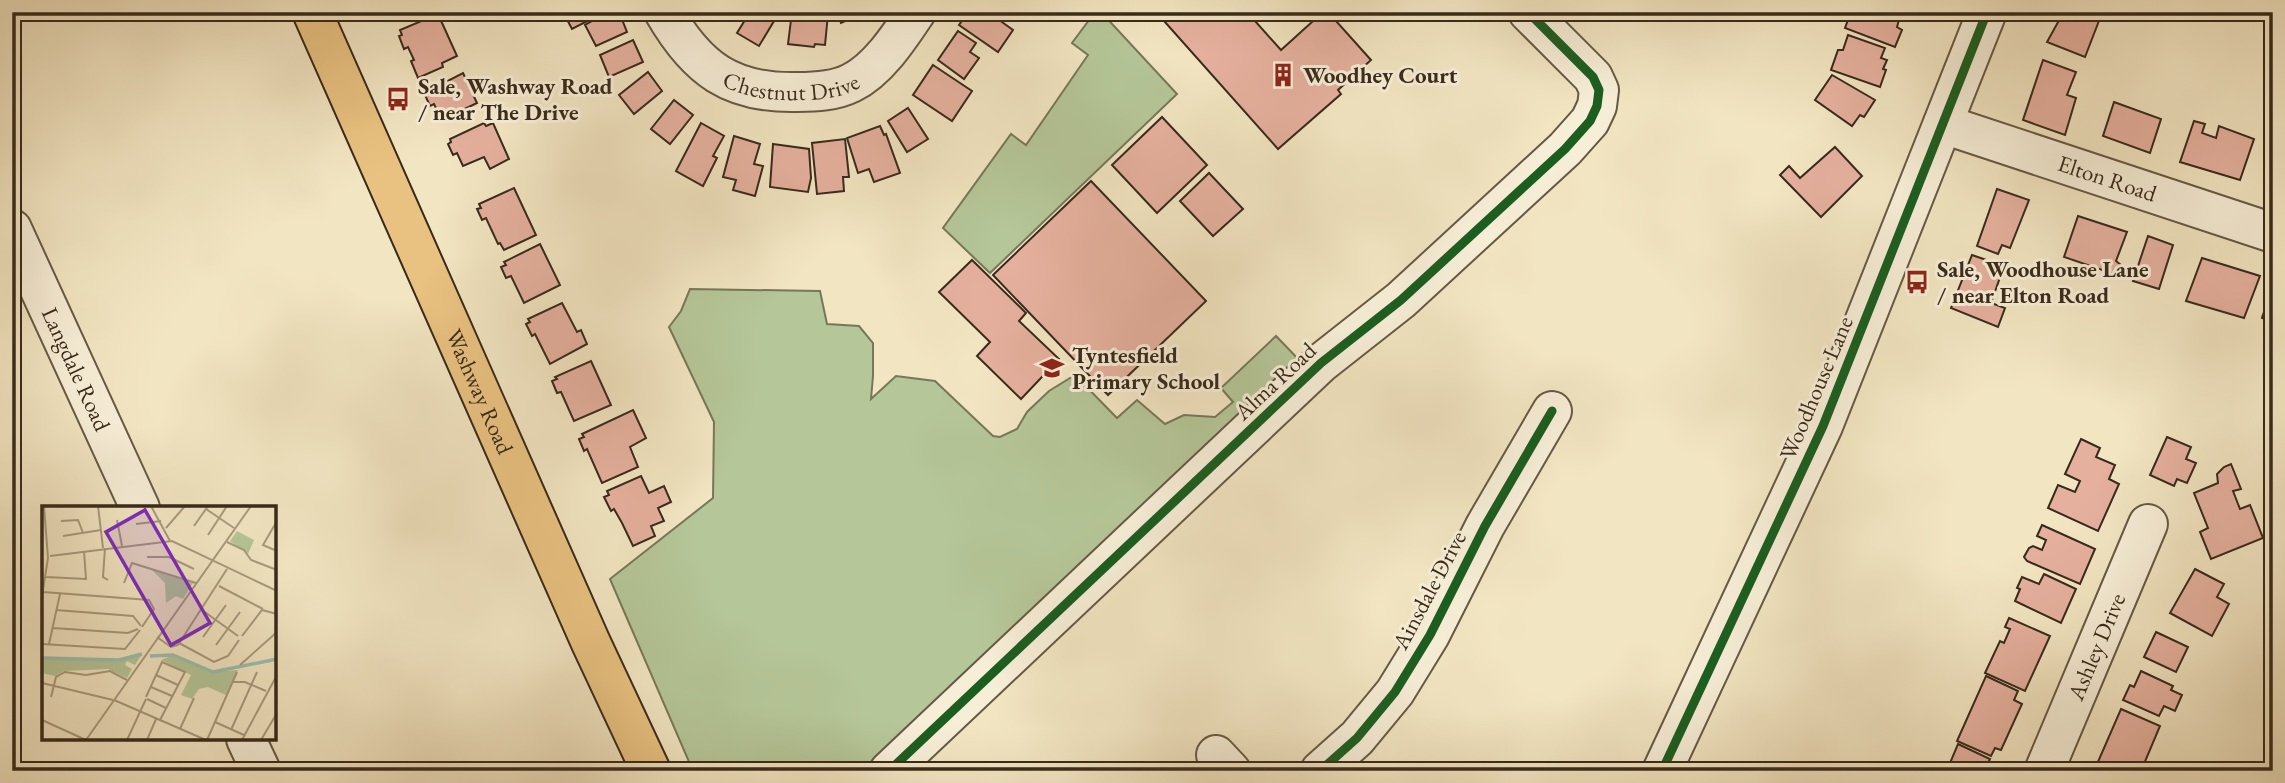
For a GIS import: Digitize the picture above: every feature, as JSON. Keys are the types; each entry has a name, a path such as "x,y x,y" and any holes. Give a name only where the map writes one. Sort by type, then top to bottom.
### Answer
{"highway":[{"name":"Washway Road","path":"312,12 591,642 651,771"}],"street":[{"name":"Chestnut Drive","path":"664,12 695,57 714,73 744,88 776,93 831,90 852,83 878,62 901,36 916,12"},
{"name":"Alma Road","path":"890,771 1321,363 1401,300 1565,149 1590,121 1597,106 1599,90 1593,77 1528,12"},
{"name":"Woodhouse Lane","path":"1662,771 1823,426 1987,12"},
{"name":"Elton Road","path":"1943,124 2273,233"},
{"name":"Langdale Road","path":"12,229 139,506"},
{"name":"Ainsdale Drive","path":"1320,771 1357,738 1395,692 1430,635 1485,526 1552,411"},
{"name":"Ashley Drive","path":"2044,771 2148,524"},
{"path":"247,741 261,771"}],"green space":[{"path":"1095,12 1101,12 1177,94 990,273 943,228 1011,134 1026,145 1088,55 1072,43"},
{"path":"690,289 820,291 827,324 859,326 873,343 871,399 896,376 935,381 993,436 1000,437 1017,429 1027,412 1049,391 1075,375 1117,418 1137,400 1165,424 1184,415 1215,417 1233,402 1221,388 1276,336 1303,364 872,771 693,771 610,579 713,498 714,422 669,327 681,311"}],"building":[{"path":"563,12 605,12 572,29"},
{"path":"608,12 619,12 627,32 596,46 585,25"},
{"path":"750,12 770,12 777,16 759,46 737,33"},
{"path":"792,12 828,14 825,45 815,44 814,47 788,44"},
{"path":"837,12 866,12 841,23"},
{"path":"968,12 988,12 1013,30 998,52 959,25"},
{"name":"Woodhey Court","path":"1156,12 1247,12 1281,50 1323,12 1328,12 1371,60 1338,90 1341,94 1278,149"},
{"path":"1851,12 1901,13 1897,27 1902,30 1895,47 1845,28"},
{"path":"2073,12 2102,13 2085,57 2047,42 2062,15 2072,16"},
{"path":"438,14 457,56 442,63 443,67 418,78 411,61 414,60 408,47 404,49 399,36 402,35 400,30"},
{"path":"958,31 976,43 970,52 979,58 964,79 938,60"},
{"path":"1848,35 1885,48 1881,58 1887,60 1883,69 1886,70 1880,87 1831,70 1838,50 1843,50"},
{"path":"633,40 643,62 609,77 600,55"},
{"path":"2043,60 2076,72 2067,95 2076,98 2065,135 2023,120"},
{"path":"933,65 972,91 952,121 913,95"},
{"path":"648,72 662,91 634,114 619,95"},
{"path":"463,73 477,103 442,120 434,104 430,106 425,95"},
{"path":"1832,75 1875,100 1864,117 1860,115 1852,126 1815,100"},
{"path":"674,100 693,115 670,144 651,129"},
{"path":"2114,102 2161,119 2150,153 2103,136"},
{"path":"908,108 928,139 907,152 888,121"},
{"path":"1162,117 1207,165 1157,213 1112,165"},
{"path":"2194,121 2205,124 2202,133 2216,138 2219,126 2254,139 2240,180 2180,162"},
{"path":"484,123 486,126 493,123 509,159 490,169 484,157 463,166 457,153 453,155 448,144 450,139"},
{"path":"701,123 724,136 713,156 717,158 703,186 676,171"},
{"path":"880,126 884,135 886,134 900,173 874,182 869,169 858,173 847,138"},
{"path":"734,136 760,144 754,164 763,166 755,196 733,190 736,180 723,177"},
{"path":"845,139 849,177 843,177 844,191 817,194 812,143"},
{"path":"773,144 809,149 811,178 808,192 770,187"},
{"path":"1835,147 1862,176 1821,217 1780,175 1789,166 1800,178"},
{"path":"1209,173 1243,209 1213,236 1180,201"},
{"path":"1091,181 1206,301 1108,395 993,275"},
{"path":"514,188 536,235 504,250 500,243 498,244 486,218 482,220 477,209 481,208 479,204"},
{"path":"1997,189 2029,200 2010,248 2002,245 1998,254 1977,246"},
{"path":"2078,216 2127,232 2116,261 2121,265 2117,275 2064,257"},
{"path":"2148,236 2173,245 2159,289 2133,281"},
{"path":"540,244 560,285 524,303 511,276 506,278 501,267 506,265 504,262"},
{"path":"1972,255 2004,266 1991,303 2005,308 1998,327 1951,308"},
{"path":"2202,258 2260,276 2244,318 2186,301"},
{"path":"972,260 1026,313 1019,321 1059,359 1021,399 977,356 990,342 939,292"},
{"path":"2273,285 2273,322 2262,318"},
{"path":"562,303 577,332 581,330 587,344 550,364 535,334 532,336 526,324 530,322 528,319"},
{"path":"591,361 611,405 574,421 561,392 557,393 552,381 557,379 555,377"},
{"path":"633,410 646,438 630,447 638,467 602,483 587,449 584,451 579,439 584,437 582,434"},
{"path":"2167,437 2191,447 2186,459 2196,463 2187,483 2177,479 2174,486 2150,475"},
{"path":"2081,439 2100,448 2096,457 2115,465 2109,479 2119,484 2098,531 2048,508 2058,485 2075,492 2080,481 2065,474"},
{"path":"2231,464 2241,489 2233,491 2240,509 2250,505 2263,538 2211,559 2200,532 2208,528 2194,493 2218,483 2217,474"},
{"path":"641,476 649,493 664,486 671,502 658,508 664,521 651,526 655,536 633,546 614,509 611,511 604,497 609,495 607,491"},
{"path":"2042,525 2095,549 2080,584 2027,561 2024,557 2033,546 2042,550 2046,540 2037,536"},
{"path":"2195,569 2224,584 2217,597 2229,604 2212,636 2170,613"},
{"path":"2044,574 2076,589 2061,623 2015,601 2022,577 2039,584"},
{"path":"2009,618 2050,636 2025,691 1985,673 2000,641 2004,643 2010,629 2005,627"},
{"path":"2156,632 2188,647 2176,672 2144,657"},
{"path":"2141,671 2173,686 2171,690 2182,695 2175,711 2164,706 2159,716 2123,700 2130,685 2134,687"},
{"path":"1986,676 2018,691 2014,700 2022,704 2001,750 1995,748 1991,756 1957,741"},
{"path":"2121,709 2160,726 2141,771 2094,771"},
{"path":"1958,744 1990,759 1986,768 1993,771 1952,771 1954,765 1950,763"},
{"path":"2273,748 2273,771 2260,771"}],"cycle path":[{"path":"889,771 1321,363 1401,300 1565,149 1590,121 1597,106 1599,90 1593,77 1528,12"},
{"path":"1662,771 1823,426 1987,12"},
{"path":"1320,771 1357,738 1395,692 1430,635 1485,526 1552,411"}],"place":[{"name":"Woodhey Court","path":"1283,75"},
{"name":"Sale, Washway Road / near The Drive","path":"398,99"},
{"name":"Sale, Woodhouse Lane / near Elton Road","path":"1917,282"},
{"name":"Tyntesfield Primary School","path":"1052,368"}]}
